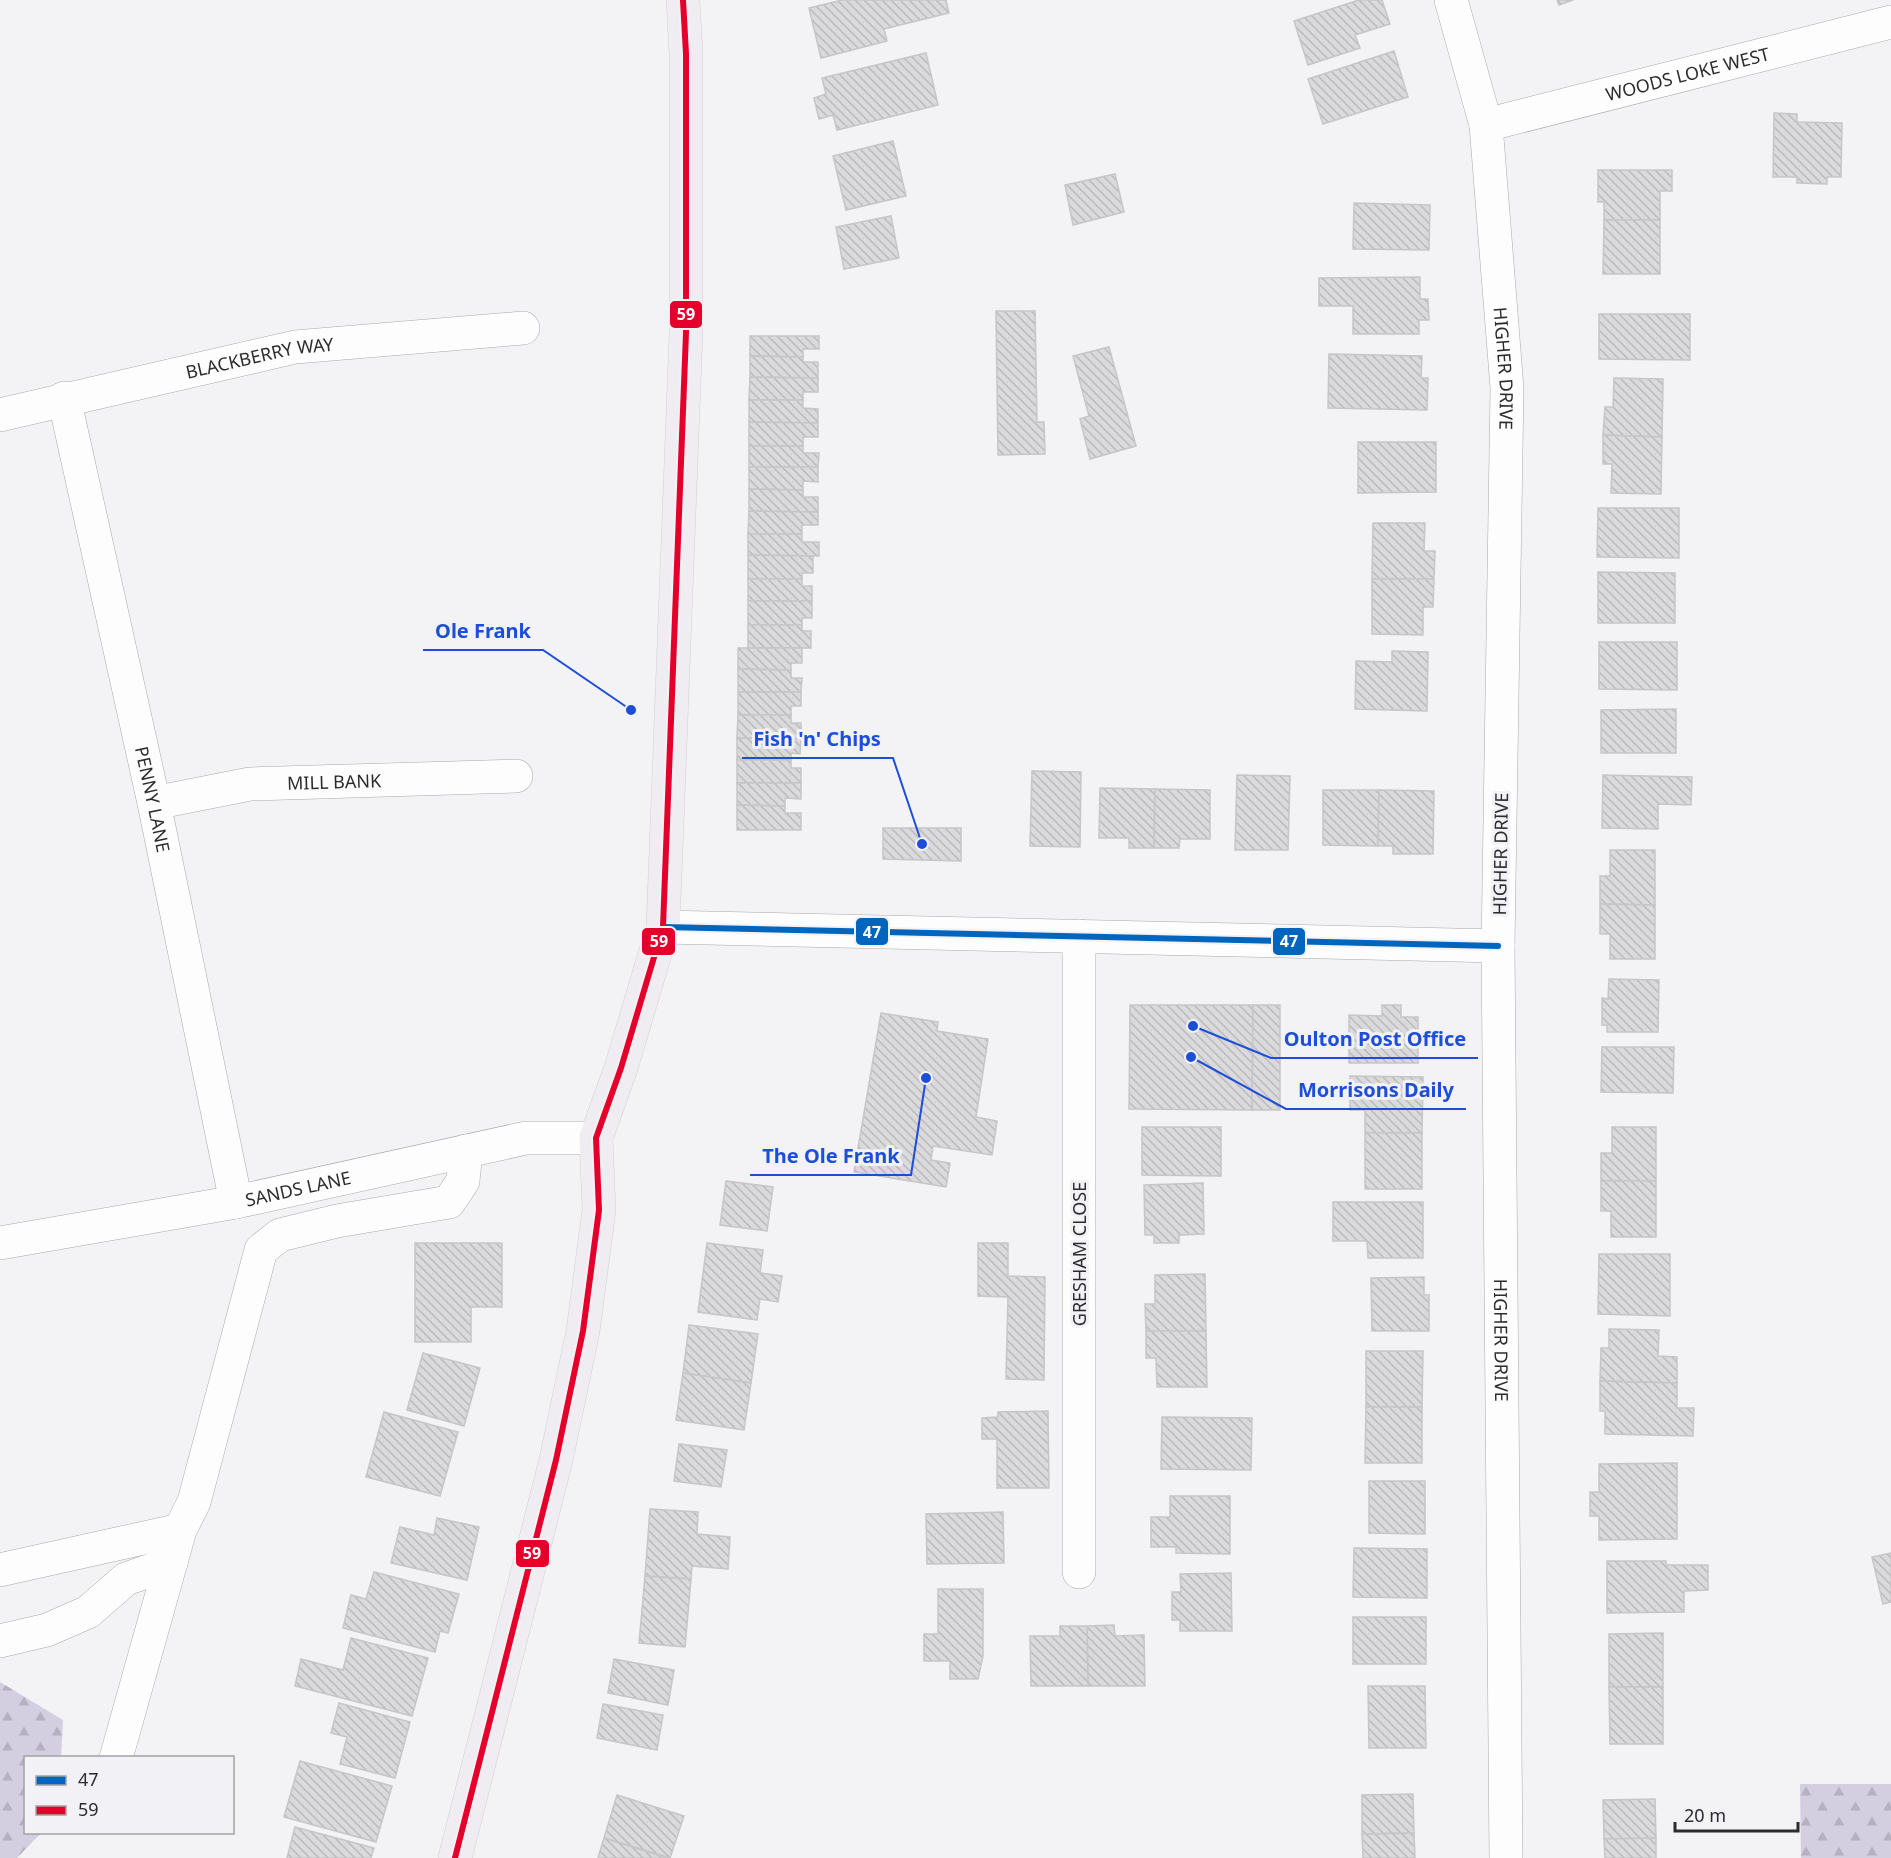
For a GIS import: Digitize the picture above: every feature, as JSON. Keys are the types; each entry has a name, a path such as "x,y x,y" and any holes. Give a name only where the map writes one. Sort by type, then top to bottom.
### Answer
{"main road":[{"path":"455,1858 556,1460 583,1331 599,1210 596,1138 621,1068 663,927 686,333 686,54 683,0"}],"street":[{"name":"HIGHER DRIVE","path":"1451,0 1486,125 1507,388 1498,946 1506,1858"},
{"name":"WOODS LOKE WEST","path":"1486,125 1891,22"},
{"name":"BLACKBERRY WAY","path":"0,414 295,347 523,328"},
{"name":"PENNY LANE","path":"64,398 154,802 236,1202"},
{"name":"MILL BANK","path":"154,802 250,784 516,776"},
{"path":"663,927 1498,946"},
{"name":"GRESHAM CLOSE","path":"1079,936 1079,1572"},
{"name":"SANDS LANE","path":"0,1243 236,1202 526,1138 596,1138"},
{"path":"117,1756 180,1530 194,1502 261,1250 280,1235 337,1221 449,1202 463,1181 466,1151"},
{"path":"0,1570 180,1530"},
{"path":"0,1641 46,1630 88,1612 126,1579 171,1563"}],"green space":[{"path":"0,1682 63,1720 61,1756 24,1756 24,1834 40,1834 17,1858 0,1858"},
{"path":"1800,1784 1891,1784 1891,1858 1801,1858"}],"building":[{"path":"842,0 946,0 949,13 884,29 887,41 821,58 809,8"},
{"path":"1359,0 1382,0 1390,24 1355,35 1360,48 1308,65 1294,21"},
{"path":"1557,0 1573,0 1559,5"},
{"path":"1394,51 1408,97 1323,124 1308,79"},
{"path":"926,53 938,105 837,130 833,115 819,119 814,98 826,94 822,78"},
{"path":"1774,113 1797,114 1797,122 1842,123 1841,177 1827,177 1827,184 1797,183 1797,177 1773,177"},
{"path":"893,141 906,196 846,210 833,156"},
{"path":"1598,170 1672,170 1672,191 1660,191 1660,220 1604,220 1604,202 1598,202"},
{"path":"1115,174 1124,212 1073,225 1065,185"},
{"path":"1354,203 1430,205 1429,250 1353,249"},
{"path":"891,216 899,258 844,269 836,227"},
{"path":"1604,220 1660,220 1660,274 1603,274"},
{"path":"1420,277 1420,299 1428,299 1429,320 1419,320 1419,334 1353,334 1353,306 1319,306 1319,278"},
{"path":"996,311 1035,311 1037,422 1044,422 1045,454 998,455"},
{"path":"1599,314 1690,314 1690,360 1599,359"},
{"path":"750,336 819,336 819,349 803,349 803,357 750,356"},
{"path":"1109,347 1136,446 1090,459 1080,419 1089,416 1073,356"},
{"path":"1329,354 1422,356 1421,378 1428,378 1427,410 1328,408"},
{"path":"750,356 803,357 803,362 818,362 818,378 750,377"},
{"path":"750,377 818,378 818,392 803,392 803,400 749,400"},
{"path":"1614,378 1663,379 1662,437 1603,435 1605,407 1613,407"},
{"path":"749,400 803,400 803,408 818,409 818,423 749,422"},
{"path":"749,422 818,423 818,437 803,437 803,446 749,446"},
{"path":"1603,435 1662,437 1661,494 1611,493 1612,464 1603,464"},
{"path":"1358,442 1436,442 1436,492 1358,493"},
{"path":"749,446 803,446 803,453 819,453 818,467 749,467"},
{"path":"749,467 818,467 818,482 803,481 803,490 749,489"},
{"path":"749,489 803,490 803,497 818,497 818,512 749,511"},
{"path":"1598,508 1679,508 1679,558 1597,557"},
{"path":"749,511 818,512 818,525 802,525 802,534 748,534"},
{"path":"1373,523 1425,523 1424,551 1435,551 1434,579 1372,579"},
{"path":"748,534 802,534 802,542 819,542 819,556 748,555"},
{"path":"748,555 813,556 813,573 802,573 802,579 748,579"},
{"path":"1598,572 1675,573 1675,623 1598,623"},
{"path":"748,579 802,579 802,586 812,586 812,601 748,601"},
{"path":"1372,579 1434,579 1433,607 1423,607 1423,635 1372,634"},
{"path":"748,601 812,601 812,618 802,618 802,625 748,625"},
{"path":"748,625 802,625 802,631 811,631 811,648 748,648"},
{"path":"1599,642 1677,642 1677,690 1599,689"},
{"path":"738,648 802,648 802,663 791,663 791,670 738,669"},
{"path":"1392,651 1428,652 1427,711 1355,709 1356,661 1392,662"},
{"path":"738,669 791,670 791,678 802,678 801,692 738,692"},
{"path":"738,692 801,692 801,706 791,706 791,715 738,715"},
{"path":"1676,709 1676,753 1601,753 1601,710"},
{"path":"738,715 791,715 791,723 801,723 801,739 737,738"},
{"path":"737,738 801,739 800,754 791,753 791,760 737,760"},
{"path":"737,760 791,760 791,768 801,768 801,783 737,783"},
{"path":"1032,771 1081,772 1080,847 1030,846"},
{"path":"1237,775 1290,776 1288,850 1235,850"},
{"path":"1603,775 1692,777 1691,805 1658,804 1658,829 1602,828"},
{"path":"737,783 801,783 801,799 785,798 785,806 737,805"},
{"path":"1100,788 1155,789 1154,848 1129,848 1129,838 1099,838"},
{"path":"1155,789 1210,790 1210,839 1180,839 1179,848 1154,848"},
{"path":"1323,790 1379,790 1378,846 1323,845"},
{"path":"1379,790 1434,791 1433,854 1393,854 1393,846 1378,846"},
{"path":"737,805 785,806 785,813 801,813 801,830 737,830"},
{"path":"883,828 961,828 961,861 883,859"},
{"path":"1610,850 1655,850 1655,905 1600,904 1600,876 1610,876"},
{"path":"1600,904 1655,905 1655,959 1610,959 1610,934 1600,934"},
{"path":"1609,979 1659,980 1658,1032 1607,1032 1607,1025 1602,1025 1602,998 1608,999"},
{"path":"1130,1005 1253,1005 1252,1110 1129,1109"},
{"path":"1253,1005 1280,1005 1280,1110 1252,1110"},
{"path":"1382,1005 1401,1005 1401,1017 1418,1017 1418,1063 1349,1063 1349,1015 1382,1016"},
{"path":"881,1013 938,1022 937,1031 988,1039 976,1117 997,1121 992,1155 933,1146 931,1160 950,1163 946,1187 854,1172"},
{"path":"1602,1047 1674,1047 1673,1093 1601,1092"},
{"path":"1350,1076 1423,1077 1422,1133 1365,1133 1365,1110 1350,1110"},
{"path":"1142,1127 1221,1127 1221,1176 1142,1175"},
{"path":"1612,1127 1656,1127 1656,1181 1601,1181 1601,1153 1612,1153"},
{"path":"1365,1133 1422,1133 1422,1189 1365,1189"},
{"path":"726,1181 773,1187 767,1231 720,1225"},
{"path":"1601,1181 1656,1181 1656,1237 1611,1237 1611,1211 1601,1211"},
{"path":"1203,1183 1204,1234 1179,1235 1179,1243 1154,1243 1154,1235 1145,1235 1144,1185"},
{"path":"1333,1202 1423,1202 1423,1258 1368,1258 1367,1241 1333,1241"},
{"path":"415,1243 502,1243 502,1307 471,1307 471,1342 415,1342"},
{"path":"707,1243 763,1250 760,1273 782,1276 778,1302 760,1299 757,1320 698,1312"},
{"path":"978,1243 1008,1243 1008,1276 1045,1277 1044,1380 1006,1379 1008,1297 978,1296"},
{"path":"1599,1254 1670,1254 1670,1316 1598,1314"},
{"path":"1205,1274 1206,1331 1146,1331 1145,1304 1155,1304 1155,1275"},
{"path":"1424,1277 1424,1295 1429,1295 1429,1331 1372,1331 1371,1278"},
{"path":"689,1325 758,1334 751,1383 683,1373"},
{"path":"1609,1329 1659,1330 1658,1356 1677,1357 1677,1383 1600,1381 1601,1348 1609,1348"},
{"path":"1146,1331 1206,1331 1207,1387 1157,1387 1156,1358 1146,1358"},
{"path":"1366,1351 1423,1351 1422,1407 1366,1407"},
{"path":"423,1353 480,1368 464,1426 407,1410"},
{"path":"683,1373 751,1383 744,1430 676,1420"},
{"path":"1600,1381 1677,1383 1677,1408 1694,1408 1693,1436 1605,1434 1605,1411 1600,1411"},
{"path":"1366,1407 1422,1407 1422,1463 1365,1463"},
{"path":"1048,1411 1049,1488 997,1488 997,1439 982,1439 982,1418 998,1417 998,1412"},
{"path":"384,1412 458,1432 440,1496 366,1477"},
{"path":"1162,1417 1252,1418 1251,1470 1161,1469"},
{"path":"679,1444 727,1450 721,1487 674,1481"},
{"path":"1677,1463 1677,1539 1599,1540 1599,1516 1590,1516 1590,1492 1599,1492 1599,1464"},
{"path":"1369,1481 1425,1481 1425,1534 1369,1533"},
{"path":"1170,1496 1230,1496 1230,1554 1176,1553 1176,1547 1151,1547 1151,1517 1170,1517"},
{"path":"650,1509 698,1512 697,1534 730,1537 728,1569 692,1566 691,1579 645,1576"},
{"path":"1003,1512 1004,1563 927,1564 926,1514"},
{"path":"437,1518 479,1527 467,1580 391,1563 400,1527 434,1535"},
{"path":"1354,1548 1427,1549 1427,1598 1353,1597"},
{"path":"1891,1553 1891,1602 1883,1604 1872,1557"},
{"path":"1607,1561 1666,1561 1666,1565 1708,1565 1708,1590 1684,1591 1684,1612 1607,1613"},
{"path":"374,1572 459,1594 448,1633 440,1631 435,1652 343,1628 351,1595 366,1599"},
{"path":"1231,1573 1232,1631 1180,1631 1180,1620 1172,1620 1172,1592 1181,1592 1180,1574"},
{"path":"645,1576 691,1579 685,1647 639,1643"},
{"path":"938,1589 983,1589 983,1656 978,1679 950,1679 950,1661 924,1661 924,1634 938,1634"},
{"path":"1353,1617 1426,1617 1426,1664 1353,1664"},
{"path":"1114,1625 1115,1636 1144,1635 1145,1686 1088,1686 1087,1626"},
{"path":"1060,1626 1087,1626 1088,1686 1031,1686 1030,1636 1060,1636"},
{"path":"1663,1633 1663,1687 1609,1687 1609,1634"},
{"path":"351,1638 428,1658 412,1716 295,1686 301,1659 343,1670"},
{"path":"614,1659 674,1670 668,1705 608,1693"},
{"path":"1368,1686 1425,1686 1426,1748 1369,1748"},
{"path":"1609,1687 1663,1687 1663,1744 1610,1744"},
{"path":"339,1703 410,1722 395,1778 340,1764 347,1737 331,1733"},
{"path":"603,1704 663,1715 657,1750 597,1738"},
{"path":"300,1761 392,1786 376,1842 284,1817"},
{"path":"1413,1794 1414,1833 1362,1834 1362,1795"},
{"path":"617,1795 684,1816 670,1858 604,1838"},
{"path":"1655,1799 1656,1838 1604,1839 1603,1800"},
{"path":"295,1827 374,1848 371,1858 287,1858"},
{"path":"1414,1833 1415,1858 1363,1858 1362,1834"},
{"path":"604,1838 667,1858 598,1858"},
{"path":"1656,1838 1656,1858 1605,1858 1604,1839"}],"transit line":[{"name":"59","path":"455,1858 556,1460 583,1331 599,1210 596,1138 621,1068 663,927 686,333 686,54 683,0"},
{"name":"47","path":"663,927 1498,946"}],"place":[{"name":"Ole Frank","path":"631,710"},
{"name":"Fish 'n' Chips","path":"922,844"},
{"name":"Oulton Post Office","path":"1193,1026"},
{"name":"Morrisons Daily","path":"1191,1057"},
{"name":"The Ole Frank","path":"926,1078"}]}
